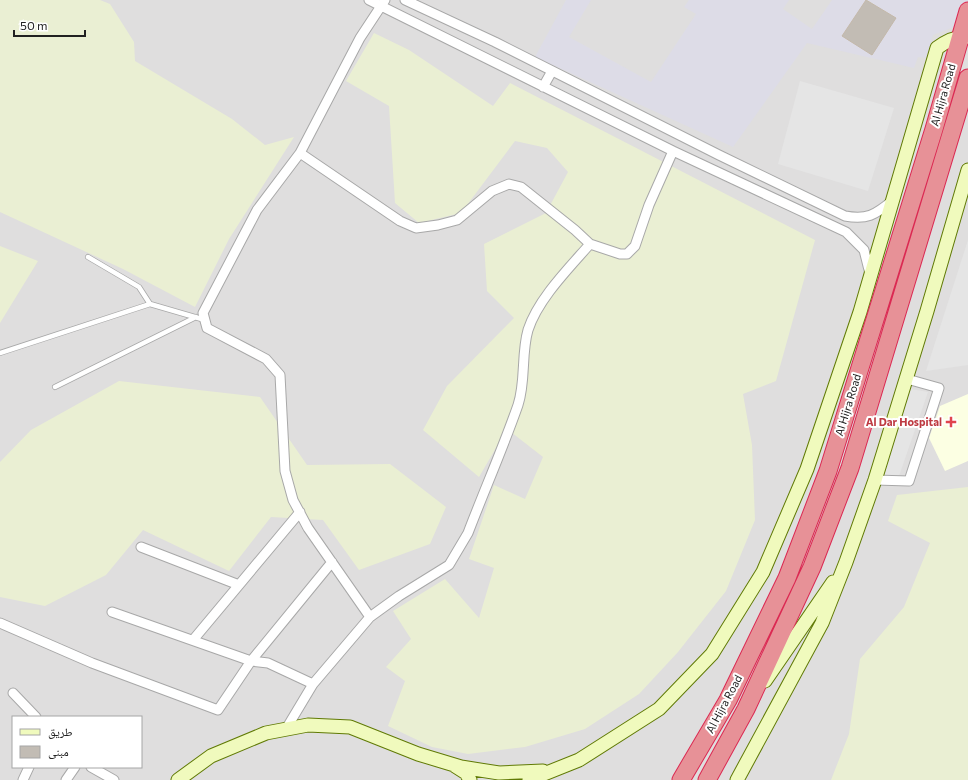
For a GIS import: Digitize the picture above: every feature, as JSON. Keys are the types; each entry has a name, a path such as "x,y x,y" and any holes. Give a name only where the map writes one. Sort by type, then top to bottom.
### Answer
{"highway":[{"name":"Al Hijra Road","path":"681,780 728,700 786,578 828,471 934,129 968,11"},
{"name":"Al Hijra Road","path":"708,779 746,709 812,567 850,468 968,78"}],"main road":[{"path":"529,780 579,760 660,709 712,654 763,572 807,469 870,275 936,48 955,38 968,38"},
{"path":"737,780 822,623 846,562 876,480 968,170"},
{"path":"746,709 846,562"},
{"path":"178,780 211,756 266,733 308,725 350,728 418,754 455,765 499,773 550,771"},
{"path":"455,765 466,773 470,780"}],"street":[{"path":"369,0 384,4 543,87 673,151 846,232 864,250 870,275"},
{"path":"405,0 845,216 858,218 869,216 892,201"},
{"path":"370,617 332,562 293,500 285,472 280,375 266,359 208,328 201,318 257,210 300,153 360,38 384,4"},
{"path":"543,87 552,71"},
{"path":"300,153 400,221 416,228 457,220 492,191 509,184 521,188 575,230 590,244 620,254 628,254 635,246 649,205 673,151"},
{"path":"712,169 719,155"},
{"path":"286,729 312,684 370,617 399,596 449,565 457,553 468,533 518,404 524,376 528,331 536,312 564,274 590,244"},
{"path":"876,480 909,481 939,388 906,379"},
{"path":"194,640 300,512"},
{"path":"141,547 239,585"},
{"path":"0,623 92,663 218,710 251,660 332,562"},
{"path":"112,612 251,660 268,663 312,684"},
{"path":"13,693 35,716"},
{"path":"23,780 29,768"},
{"path":"66,780 74,768"},
{"path":"93,768 113,780"}],"lane":[{"path":"88,257 139,286 150,304"},
{"path":"0,353 150,304 201,318"},
{"path":"55,387 201,318"}],"shaded area":[{"path":"0,0 968,0 968,780 0,780"},
{"path":"0,0 100,0 110,4 134,42 135,61 232,119 265,145 294,137 229,239 195,307 123,269 0,212"},
{"path":"566,0 591,0 569,37 651,82 696,14 684,7 689,0 789,0 783,9 812,29 832,0 866,0 842,36 854,44 879,8 868,0 968,0 968,29 951,28 933,35 926,58 918,57 914,68 807,43 733,147 535,57","holes":["884,10 896,18 871,55 859,47"]},
{"path":"374,33 409,50 493,106 510,83 815,240 776,381 743,394 752,445 755,520 726,591 678,652 639,694 585,729 525,747 468,754 432,747 388,726 405,681 386,667 411,639 393,611 445,579 479,618 494,568 469,559 494,485 525,499 543,457 507,429 479,477 423,430 447,386 514,318 487,291 484,244 546,213 568,172 547,148 515,141 461,213 419,223 395,203 389,106 346,81"},
{"path":"800,81 894,108 868,191 778,164"},
{"path":"968,240 968,365 926,371"},
{"path":"0,246 38,261 0,323"},
{"path":"119,381 260,397 307,465 390,464 446,507 430,544 359,570 323,520 271,517 229,571 143,530 106,575 45,606 0,597 0,462 31,430"},
{"path":"911,389 928,392 899,476 883,475"},
{"name":"Al Dar Hospital","path":"968,394 968,461 945,471 929,438 940,406"},
{"path":"968,487 968,780 831,780 849,734 860,659 904,607 930,543 888,521 897,495"}],"building":[{"path":"866,0 896,18 872,55 842,36"}],"place":[{"name":"Al Dar Hospital","path":"951,422"}]}
